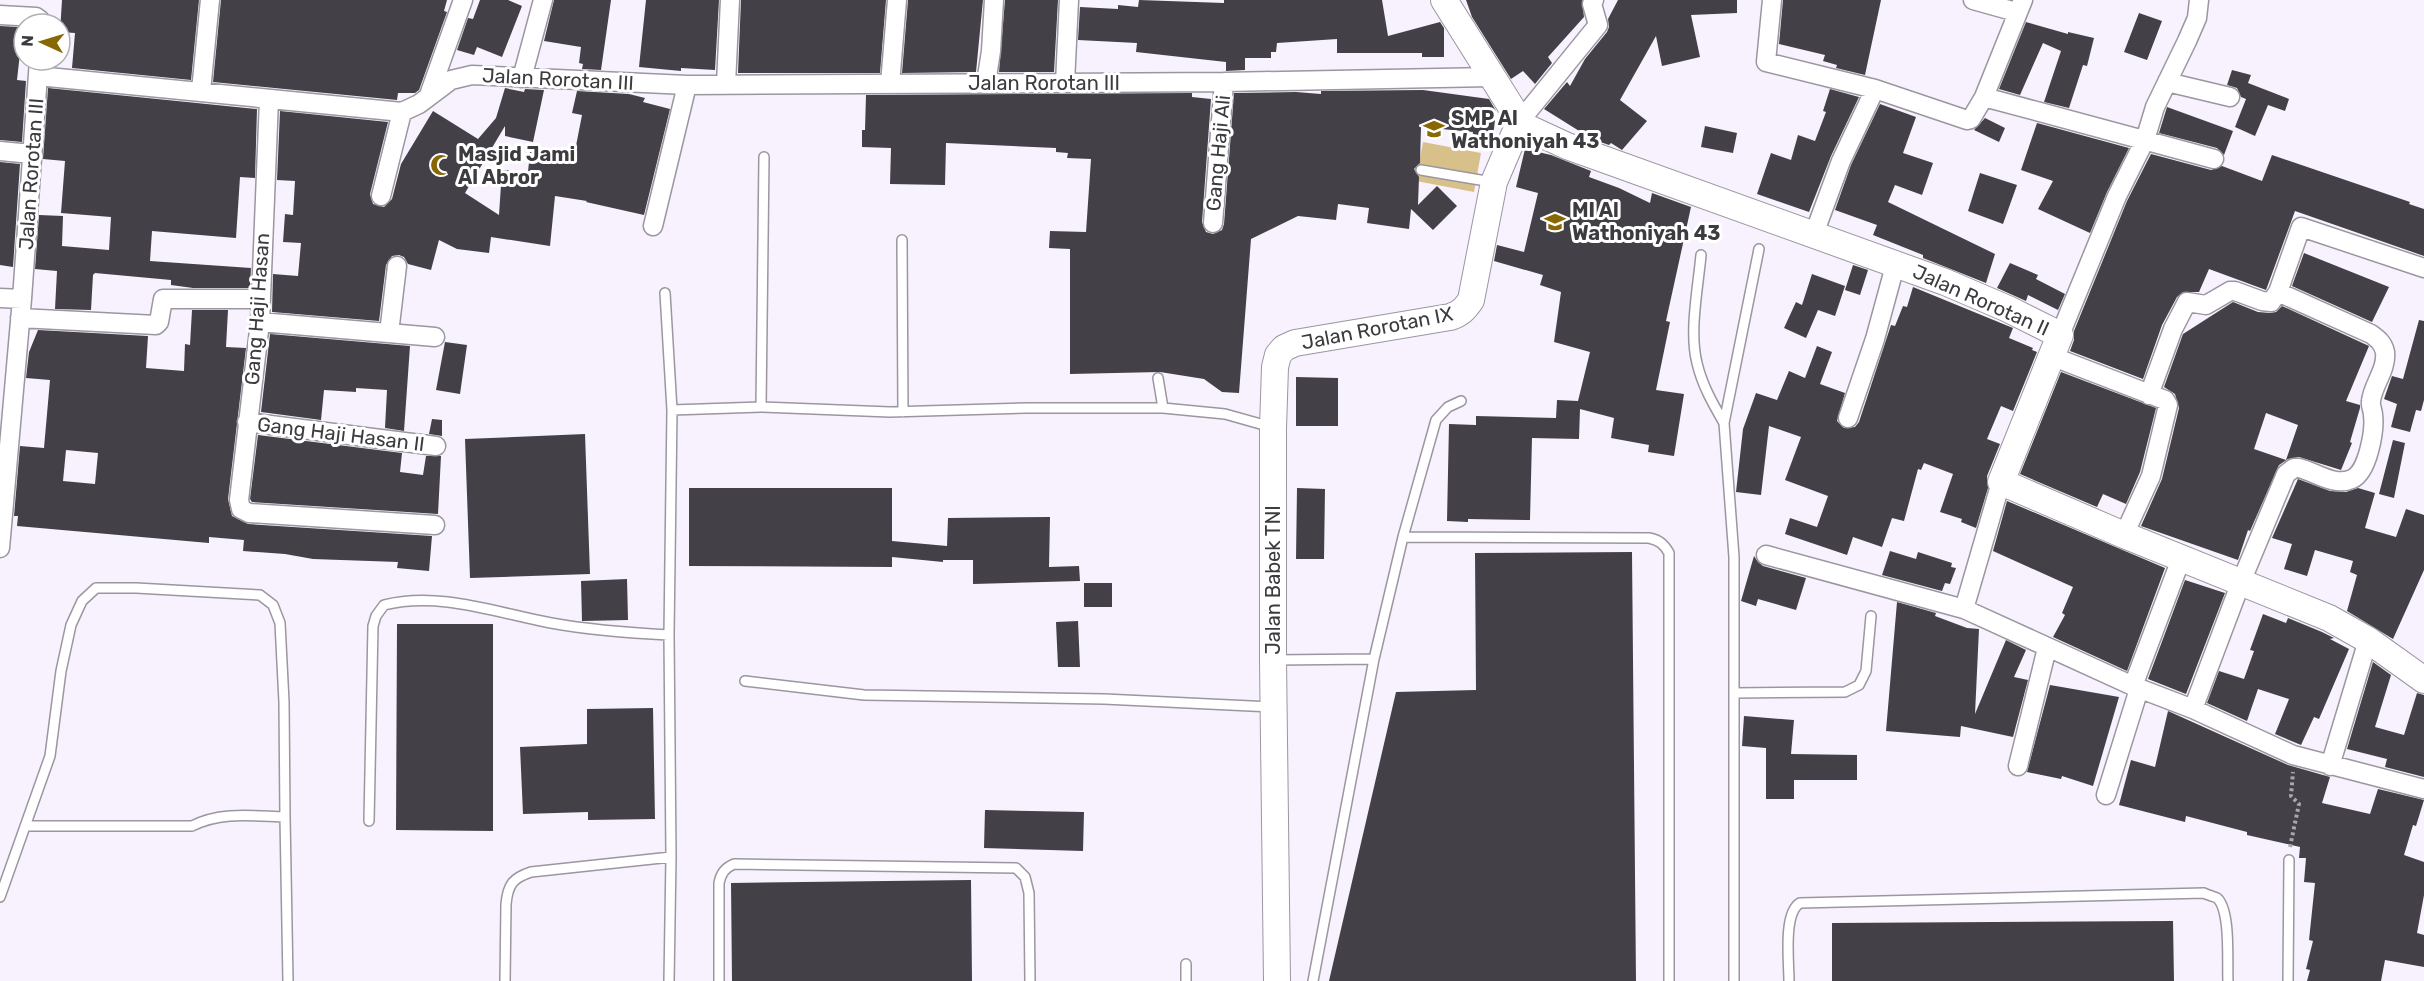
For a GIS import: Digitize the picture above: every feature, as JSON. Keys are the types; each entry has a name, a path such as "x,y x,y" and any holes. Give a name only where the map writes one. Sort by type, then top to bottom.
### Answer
{"street":[{"path":"201,91 210,0"},
{"path":"429,96 463,0"},
{"path":"522,78 543,0"},
{"path":"726,84 730,0"},
{"path":"890,84 897,0"},
{"path":"986,82 991,51 994,0"},
{"path":"1065,82 1069,0"},
{"path":"1444,0 1520,121 1598,25 1592,4 1594,0"},
{"path":"1772,0 1766,62 1875,89 1967,120 1971,119 1984,97 2019,6 1972,0"},
{"path":"2124,536 2151,476 2168,405 2165,400 2149,395 2055,346 2116,196 2145,140 2155,106 2197,18 2199,0"},
{"name":"Jalan Rorotan III","path":"0,548 22,300 39,72"},
{"name":"Jalan Rorotan III","path":"67,72 201,91 402,112 419,104 451,80 472,75 687,85 1224,82 1491,77"},
{"name":"Gang Haji Ali","path":"1213,223 1224,82"},
{"path":"2167,82 2230,97"},
{"path":"653,226 687,85"},
{"path":"1814,234 1841,161 1875,89"},
{"path":"1984,97 2214,159"},
{"name":"Gang Haji Hasan","path":"269,99 260,322 239,500 241,509 249,513 435,525"},
{"path":"381,196 402,112"},
{"name":"Jalan Rorotan IX","path":"1273,428 1275,367 1278,356 1284,348 1295,343 1450,317 1466,308 1471,300 1494,182 1520,121"},
{"name":"Jalan Rorotan II","path":"1520,121 1526,127 1567,146 1896,262 2008,309 2055,346 2001,482"},
{"path":"0,151 31,154"},
{"path":"2149,395 2173,329 2187,302 2206,304 2230,291 2271,302 2278,292 2301,227 2424,267"},
{"path":"1848,418 1875,339 1896,262"},
{"path":"389,333 397,266"},
{"path":"2193,709 2241,582 2281,483 2289,471 2299,468 2337,482 2355,477 2370,449 2373,415 2371,400 2384,364 2385,351 2382,343 2371,334 2278,292"},
{"path":"0,298 22,300"},
{"path":"20,318 156,325 159,322 163,299 261,300"},
{"path":"260,322 435,337"},
{"name":"Gang Haji Hasan II","path":"247,422 436,446"},
{"name":"Jalan Babek TNI","path":"1273,428 1277,981"},
{"path":"1964,609 2001,482 2124,536 2329,618 2368,640 2424,680"},
{"path":"1766,555 1964,609 2136,688 2193,709 2293,755 2416,787"},
{"path":"2106,795 2136,688 2181,559"},
{"path":"2330,766 2368,640"},
{"path":"2018,766 2047,648"}],"lane":[{"path":"761,407 764,157"},
{"path":"1421,170 1494,182"},
{"path":"902,240 903,412"},
{"path":"1734,981 1734,557 1724,423 1759,249"},
{"path":"1701,255 1694,339 1696,362 1705,390 1724,423"},
{"path":"665,293 672,410 669,635 671,857 669,981"},
{"path":"1158,378 1162,408"},
{"path":"1312,981 1374,659 1403,537 1436,420 1448,407 1461,401"},
{"path":"672,410 761,407 903,412 1026,408 1162,408 1225,414 1273,428"},
{"path":"1403,537 1649,538 1655,539 1666,547 1669,553 1669,981"},
{"path":"0,897 50,756 61,671 71,625 81,601 96,588 260,595 273,605 280,623 288,981"},
{"path":"369,820 373,626 376,616 384,605 415,600 469,605 604,631 669,635"},
{"path":"1734,693 1845,692 1859,685 1866,671 1871,616"},
{"path":"1273,660 1374,659"},
{"path":"745,681 864,695 1104,699 1274,707"},
{"path":"25,826 192,826 202,821 228,815 285,817"},
{"path":"505,981 507,892 518,876 531,872 671,857"},
{"path":"2288,981 2289,860"},
{"path":"719,981 718,883 726,867 734,864 1016,868 1025,877 1029,893 1030,981"},
{"path":"1789,981 1790,919 1795,906 1800,903 2204,893 2216,898 2222,906 2226,919 2228,981"},
{"path":"1186,964 1186,981"}],"path":[{"path":"2289,860 2299,804 2291,796 2293,755"}],"shaded area":[{"path":"1423,142 1481,153 1474,192 1416,181"}],"building":[{"path":"62,0 199,0 191,80 72,68 75,33 72,33 72,12 61,12"},
{"path":"221,0 447,0 444,11 447,12 419,90 415,93 398,93 397,100 213,82"},
{"path":"480,0 508,0 522,6 502,57 477,47 474,55 457,50 468,18 473,19"},
{"path":"554,0 611,0 601,70 582,69 583,64 579,63 581,47 544,41"},
{"path":"646,0 719,0 715,70 681,68 681,71 639,67"},
{"path":"741,0 886,0 880,73 738,73"},
{"path":"908,0 983,0 976,72 902,73"},
{"path":"1005,0 1058,0 1054,72 999,72"},
{"path":"1139,0 1224,3 1224,0 1382,0 1388,36 1440,22 1444,28 1444,57 1422,57 1422,53 1337,53 1337,39 1277,43 1276,52 1271,52 1271,58 1245,58 1245,70 1226,71 1226,62 1136,52 1137,43 1078,40 1080,7 1118,9 1118,5 1138,7"},
{"path":"1466,0 1582,0 1584,17 1548,57 1552,63 1535,84 1523,71 1511,79 1472,17"},
{"path":"1618,0 1737,0 1737,13 1691,15 1700,57 1662,66 1656,36 1620,100 1647,121 1622,150 1611,143 1609,145 1592,139 1544,109 1567,82 1570,86 1585,59 1607,32 1608,19"},
{"path":"1783,0 1881,0 1865,75 1836,68 1837,65 1823,61 1825,55 1779,44"},
{"path":"2139,13 2162,21 2147,60 2124,52"},
{"path":"2026,22 2068,34 2068,32 2094,38 2087,66 2083,65 2069,108 2044,102 2061,51 2043,43 2020,95 1999,89"},
{"path":"0,26 12,27 12,72 18,72 17,80 26,81 22,142 0,140"},
{"path":"2232,70 2251,75 2248,83 2289,99 2285,111 2268,105 2255,136 2235,127 2246,99 2241,97 2237,88 2227,85"},
{"path":"48,88 257,109 255,178 240,177 236,238 152,231 150,261 251,268 250,288 193,288 171,285 171,280 95,273 91,310 55,309 57,271 35,269 39,215 63,216 62,246 109,250 111,217 61,213 65,161 43,159"},
{"path":"505,88 524,92 525,89 544,90 533,142 505,136 505,126 465,193 499,215 502,170 528,172 530,152 570,155 571,150 575,151 582,115 572,113 577,91 629,94 645,98 643,102 670,109 644,215 555,196 550,246 491,237 489,253 457,249 439,240 431,270 408,264 404,257 399,255 392,256 386,265 379,321 272,312 273,274 298,276 301,243 283,242 285,214 293,215 295,181 277,180 280,111 388,122 370,194 373,204 384,207 392,199 401,164 433,111 478,139 496,118"},
{"path":"1830,89 1859,97 1831,156 1809,212 1757,194 1771,153 1791,160 1798,135 1815,141 1826,112 1823,111"},
{"path":"1423,90 1489,99 1496,111 1492,146 1472,144 1473,132 1421,127 1420,163 1414,169 1419,177 1418,205 1437,186 1457,206 1433,230 1411,209 1409,229 1367,223 1369,208 1338,204 1336,220 1298,216 1251,239 1239,393 1222,392 1204,379 1160,372 1070,374 1070,249 1049,248 1050,231 1086,232 1091,159 1067,158 1068,153 1056,152 1056,148 946,143 945,185 890,184 891,148 862,147 866,95 1192,93 1192,97 1211,99 1202,222 1206,232 1213,234 1222,230 1224,224 1234,93 1321,94 1321,91"},
{"path":"1880,104 1916,117 1903,153 1933,163 1922,195 1895,185 1888,202 1995,254 1986,283 1873,235 1877,225 1835,210 1851,165"},
{"path":"2167,107 2233,131 2224,155 2217,148 2159,133"},
{"path":"1985,118 2005,128 1999,142 1974,130"},
{"path":"2037,123 2129,148 2090,233 2038,209 2053,181 2021,170"},
{"path":"1705,126 1737,133 1733,153 1701,147"},
{"path":"1525,149 1551,155 1591,171 1589,177 1650,203 1652,193 1691,207 1666,321 1670,322 1656,390 1684,394 1674,456 1648,452 1649,445 1611,438 1614,418 1580,409 1579,439 1532,438 1530,520 1447,521 1449,424 1476,425 1476,416 1556,418 1557,400 1578,401 1590,352 1554,342 1561,292 1540,285 1543,275 1494,261 1497,245 1524,252 1538,193 1516,187"},
{"path":"2151,154 2211,170 2222,166 2262,181 2272,155 2410,202 2409,204 2424,209 2424,256 2295,211 2266,290 2209,269 2199,292 2183,292 2177,297 2162,325 2143,379 2070,351 2074,331 2127,201"},
{"path":"0,162 20,164 13,267 0,265"},
{"path":"1980,173 2017,185 2003,224 1968,211"},
{"path":"2304,253 2389,287 2372,322 2292,286"},
{"path":"2010,263 2038,275 2036,279 2065,294 2058,310 2028,295 2026,301 1997,288"},
{"path":"1853,265 1868,270 1860,295 1845,290"},
{"path":"1812,274 1845,286 1835,316 1818,310 1806,338 1784,328 1796,302 1802,305"},
{"path":"1913,287 2013,328 2009,338 2037,352 2013,411 2001,406 1987,439 2000,444 1987,476 1988,488 1976,528 1961,522 1962,519 1940,512 1953,474 1924,463 1921,470 1918,469 1904,521 1892,518 1882,547 1853,537 1847,555 1785,534 1790,518 1817,527 1828,496 1785,480 1801,437 1769,426 1761,495 1736,492 1743,429 1756,393 1777,400 1789,371 1805,378 1817,346 1832,352 1820,384 1845,393 1837,421 1844,428 1855,427 1859,422 1891,325 1895,326 1903,306 1907,307"},
{"path":"2233,302 2258,312 2270,313 2276,312 2282,306 2369,346 2346,401 2360,405 2360,408 2350,442 2352,443 2341,470 2299,457 2288,459 2279,465 2250,531 2248,530 2238,560 2141,526 2162,479 2179,408 2175,394 2164,387 2183,334","holes":["2266,413 2298,425 2286,460 2254,449"]},
{"path":"192,310 228,310 226,347 246,348 228,499 232,516 248,524 432,536 429,571 397,568 398,562 313,559 243,551 244,540 209,537 209,543 17,526 18,516 14,516 20,446 44,448 50,380 26,378 29,352 38,330 148,336 146,368 184,371 185,344 190,345","holes":["66,450 98,453 95,484 63,481"]},
{"path":"2419,320 2424,321 2424,400 2421,411 2416,410 2410,432 2391,427 2397,404 2384,399 2392,376 2403,379"},
{"path":"270,334 410,346 404,431 385,428 387,390 356,388 356,392 324,390 321,420 261,412"},
{"path":"445,342 467,345 460,394 436,390"},
{"path":"2061,372 2156,408 2140,472 2126,504 2103,494 2097,507 2020,474"},
{"path":"1296,377 1338,378 1338,426 1296,426"},
{"path":"432,419 442,420 442,436 429,434"},
{"path":"585,434 590,574 470,578 465,439"},
{"path":"258,435 402,453 400,472 423,475 426,456 441,456 438,514 252,502 250,499"},
{"path":"2393,440 2405,443 2394,498 2379,494"},
{"path":"2298,479 2330,491 2346,492 2358,488 2375,493 2365,528 2396,537 2406,509 2424,515 2424,570 2393,639 2347,611 2357,575 2350,572 2353,561 2315,550 2307,576 2284,569 2292,544 2272,538"},
{"path":"689,488 892,488 892,541 947,546 948,518 1050,517 1049,567 1079,566 1080,581 973,584 973,560 943,560 943,562 892,557 892,567 689,566"},
{"path":"1297,488 1325,489 1324,559 1296,559"},
{"path":"2007,501 2165,568 2127,671 2053,637 2065,615 2062,613 2073,587 1993,551"},
{"path":"1890,551 1916,559 1918,552 1952,563 1951,567 1956,568 1950,584 1945,583 1942,591 1882,575"},
{"path":"1632,552 1636,981 1329,981 1396,692 1476,690 1475,553"},
{"path":"1754,556 1763,566 1806,578 1796,610 1758,599 1756,606 1741,601"},
{"path":"627,579 628,620 582,621 581,581"},
{"path":"2185,580 2225,593 2186,694 2148,679"},
{"path":"1084,583 1112,583 1112,607 1084,607"},
{"path":"1897,602 1936,613 1935,616 1967,628 1979,629 1975,714 2006,640 2026,650 2014,677 2028,680 2013,737 1961,726 1960,737 1886,731"},
{"path":"2263,614 2286,623 2288,618 2334,638 2330,639 2349,649 2319,719 2314,717 2301,745 2275,734 2289,699 2258,689 2247,721 2207,703 2219,671 2244,679 2254,651 2250,650"},
{"path":"1078,621 1080,667 1058,667 1056,622"},
{"path":"397,624 493,624 493,831 396,830"},
{"path":"2373,662 2391,675 2375,727 2404,735 2417,693 2424,695 2424,777 2385,767 2387,759 2347,749"},
{"path":"2050,685 2119,697 2093,786 2062,776 2061,779 2027,772"},
{"path":"653,708 655,819 588,820 588,812 523,814 520,747 587,744 587,709"},
{"path":"2168,711 2288,765 2330,777 2322,803 2370,814 2378,789 2424,800 2404,855 2424,862 2424,895 2417,933 2424,935 2424,967 2385,960 2381,981 2307,981 2310,970 2306,969 2313,941 2309,940 2315,883 2304,882 2306,858 2299,858 2300,847 2247,835 2247,832 2186,816 2185,822 2119,805 2131,760 2155,767"},
{"path":"1744,716 1794,720 1791,754 1857,755 1857,780 1794,780 1794,799 1766,799 1766,748 1742,746"},
{"path":"985,810 1084,812 1083,851 984,848"},
{"path":"971,880 972,981 732,981 731,883"},
{"path":"2173,921 2174,981 1832,981 1832,923"}],"place":[{"name":"SMP Al Wathoniyah 43","path":"1434,129"},
{"name":"Masjid Jami Al Abror","path":"441,165"},
{"name":"MI Al Wathoniyah 43","path":"1555,222"}]}
